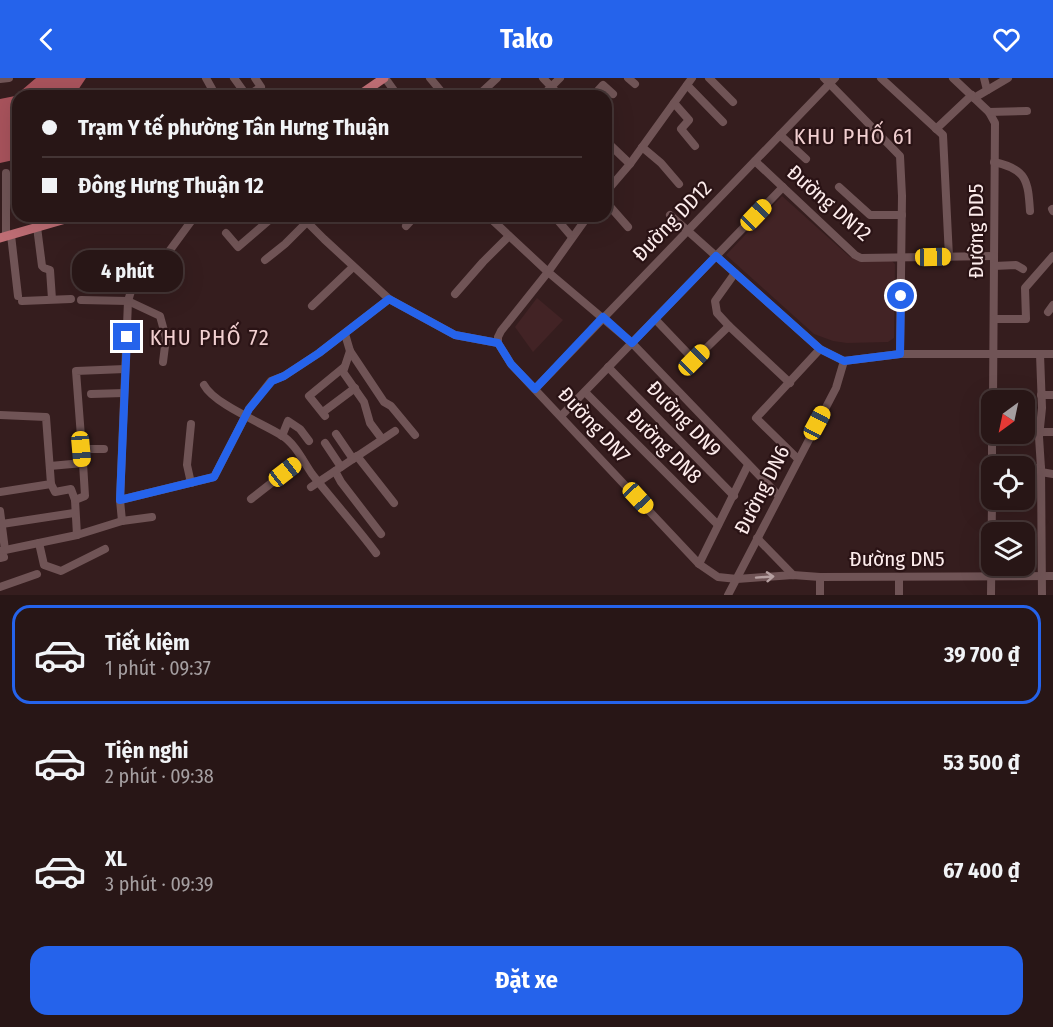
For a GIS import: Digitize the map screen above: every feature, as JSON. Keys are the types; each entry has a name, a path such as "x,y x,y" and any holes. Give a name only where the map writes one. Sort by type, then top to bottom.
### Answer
{"main road":[{"path":"369,90 385,78"},
{"path":"6,236 54,222"}],"street":[{"path":"0,79 9,78"},
{"path":"255,78 261,87 256,90"},
{"path":"430,78 440,90"},
{"path":"484,90 497,78"},
{"path":"543,78 555,90"},
{"path":"549,90 560,78"},
{"path":"709,78 733,102"},
{"path":"881,78 943,135 950,256"},
{"path":"953,78 990,112 1027,111"},
{"path":"984,78 987,90"},
{"path":"936,129 973,97 1008,78"},
{"path":"830,80 900,156 902,215 900,354"},
{"name":"Đường DD12","path":"535,389 780,135 830,80"},
{"path":"612,185 630,164 690,81 723,122"},
{"path":"674,103 689,120 681,129 695,146"},
{"name":"Đường DD5","path":"990,112 994,123 993,390"},
{"path":"780,135 806,159"},
{"path":"612,147 630,164"},
{"path":"642,147 661,163 679,184"},
{"name":"Đường DN12","path":"755,161 855,255 861,258 994,256"},
{"path":"994,162 1006,165 1024,176 1029,191 1030,211"},
{"path":"6,173 6,236 20,299 71,299"},
{"path":"561,416 783,187"},
{"path":"838,187 870,215 902,215"},
{"path":"612,209 628,227"},
{"path":"670,215 820,349 844,361 900,354 1053,354"},
{"path":"122,522 120,500 128,301 141,258 162,261 191,222"},
{"path":"226,233 238,247 267,222"},
{"path":"265,260 285,244 304,222"},
{"path":"311,222 353,267 389,299 455,335 498,343 501,331 584,222"},
{"path":"406,226 410,222"},
{"path":"494,222 548,272 632,343 779,496"},
{"path":"559,222 573,237"},
{"path":"37,227 42,266 50,270 52,299"},
{"path":"455,294 509,236"},
{"path":"993,319 1026,319 1025,288 1053,256"},
{"path":"994,266 1016,264 1023,269"},
{"path":"312,306 353,267"},
{"path":"735,273 715,301 717,313 790,383"},
{"path":"120,500 214,477 246,416 272,381 284,376 345,334 389,299"},
{"path":"81,300 128,301 160,316 166,338 163,362"},
{"path":"655,320 694,360 729,326"},
{"path":"345,334 350,351 384,402 391,406 415,435"},
{"name":"Đường DN7","path":"498,343 511,364 699,564 718,577 737,579 793,575"},
{"path":"798,459 756,418 820,349"},
{"path":"350,351 343,368 309,396 324,414 355,388"},
{"path":"1040,354 1042,595"},
{"name":"Đường DN6","path":"728,595 836,388 844,361"},
{"path":"343,368 343,372 364,402 370,423 382,440"},
{"name":"Đường DN9","path":"608,368 734,496"},
{"path":"75,500 85,496 76,371 126,369"},
{"path":"204,385 214,396 282,435 375,553"},
{"name":"Đường DN8","path":"585,392 718,525"},
{"path":"91,394 124,393"},
{"path":"1041,395 1053,395"},
{"path":"0,415 46,417 51,484 56,492 71,489 75,500 77,535"},
{"path":"282,435 288,421 300,429 309,441"},
{"path":"191,424 187,465 191,483"},
{"path":"311,487 395,431"},
{"path":"1040,432 1053,432"},
{"path":"336,434 394,503"},
{"path":"325,442 338,469 341,482 381,534"},
{"path":"81,449 104,449"},
{"path":"251,499 302,459"},
{"path":"50,466 83,463"},
{"path":"699,564 748,465"},
{"path":"1035,469 1053,474"},
{"path":"0,492 51,484"},
{"path":"0,511 2,554 153,516"},
{"path":"2,524 74,513"},
{"path":"757,538 793,575"},
{"path":"39,543 44,565 61,571 105,549"},
{"path":"0,587 37,574"},
{"name":"Đường DN5","path":"793,575 820,577 991,576"},
{"path":"991,576 991,595"},
{"name":"Đường DN5","path":"1035,576 1053,576"},
{"path":"820,577 820,595"},
{"path":"899,577 899,595"}],"shaded area":[{"path":"36,78 86,78 78,90 22,90"},
{"path":"12,97 12,160 0,163 0,99"},
{"path":"782,196 850,257 890,259 895,264 894,338 888,342 847,343 814,334 726,255"},
{"path":"537,298 563,320 533,352 515,327"}],"district":[{"name":"KHU PHỐ 61","path":"854,136"},
{"name":"KHU PHỐ 72","path":"210,337"}],"route":[{"path":"127,337 120,500 214,477 249,409 272,381 284,376 319,353 389,299 455,335 498,343 511,364 535,389 603,317 632,343 716,256 820,349 844,361 900,354 901,296"}]}
